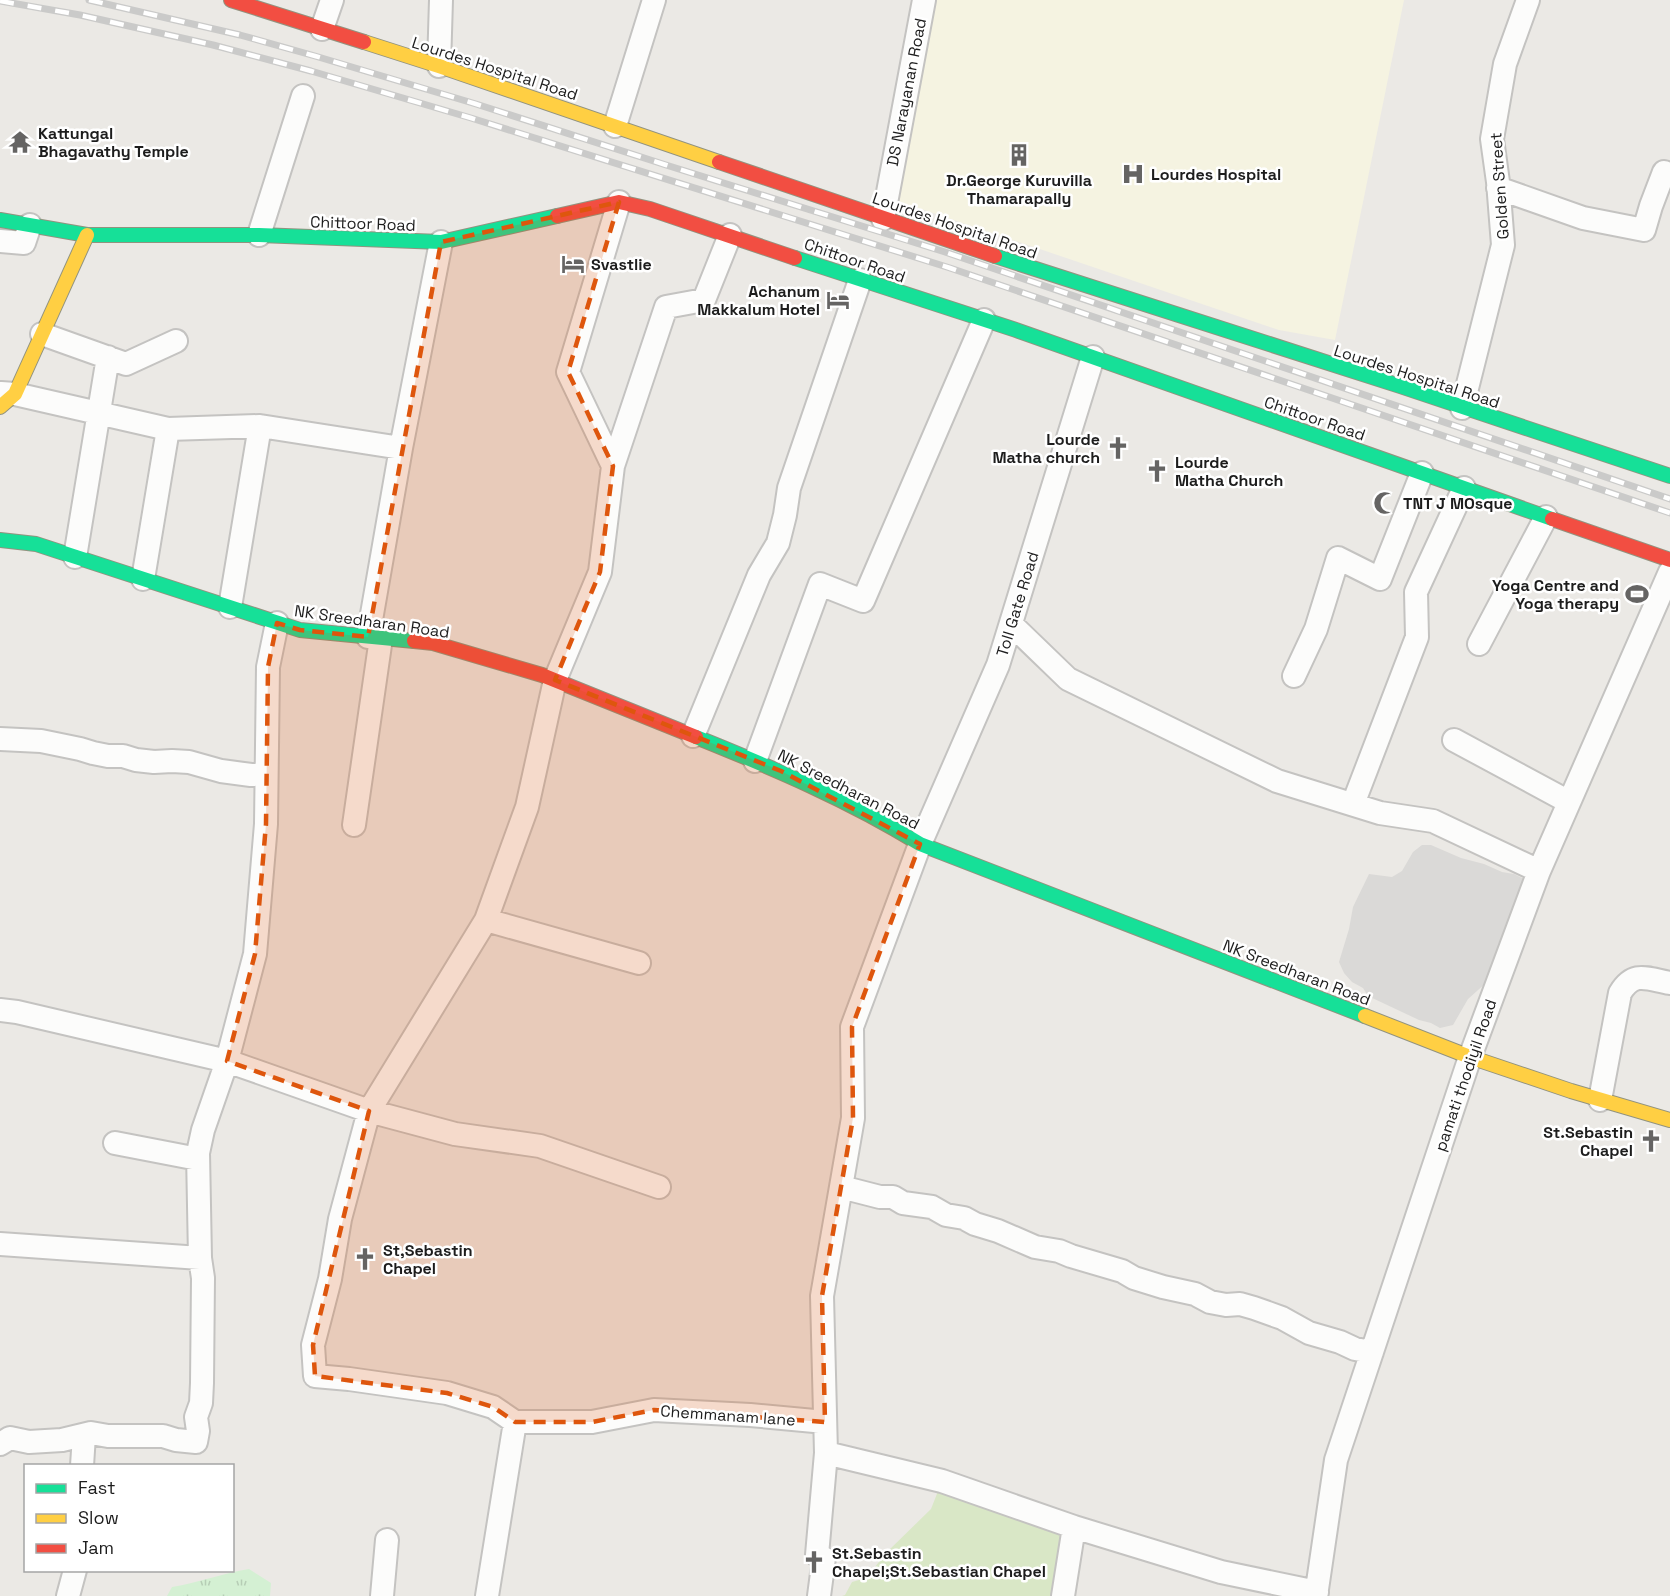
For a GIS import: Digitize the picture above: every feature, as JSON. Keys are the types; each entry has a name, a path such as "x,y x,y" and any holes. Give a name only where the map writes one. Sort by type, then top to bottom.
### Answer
{"street":[{"name":"Lourdes Hospital Road","path":"231,0 439,66 1006,260 1400,386 1670,476"},
{"path":"322,30 332,0"},
{"path":"439,66 441,0"},
{"path":"615,126 654,0"},
{"name":"DS Narayanan Road","path":"883,219 924,0"},
{"name":"Golden Street","path":"1462,408 1503,245 1492,139 1505,64 1528,0"},
{"path":"259,235 303,96"},
{"path":"1498,188 1583,218 1644,230 1664,172 1670,174"},
{"path":"614,466 568,372 619,202"},
{"name":"Chittoor Road","path":"0,220 87,235 259,235 441,242 619,202 650,209 730,235 1093,357 1670,560"},
{"path":"0,241 24,243 25,224"},
{"path":"87,235 42,334 5,398 98,413 168,429 260,426 401,448"},
{"path":"486,1596 515,1422 493,1407 447,1393 315,1376 313,1345 330,1279 340,1219 369,1111 486,920 527,807 555,680 600,572 614,466 666,307 704,300 730,235"},
{"path":"354,825 374,638 401,448 441,242"},
{"path":"693,736 759,575 778,543 789,488 860,280"},
{"path":"755,761 820,584 863,601 984,320"},
{"path":"42,334 126,364 176,341"},
{"path":"75,557 108,357"},
{"name":"Toll Gate Road","path":"819,1596 824,1558 817,1555 826,1453 822,1296 853,1118 852,1027 920,844 998,665 1093,357"},
{"path":"230,607 260,426"},
{"path":"143,579 168,429"},
{"path":"1294,676 1316,629 1338,558 1380,579 1422,473"},
{"path":"1353,804 1417,637 1416,592 1464,488"},
{"path":"1479,644 1546,517"},
{"name":"NK Sreedharan Road","path":"0,540 36,544 300,630 433,643 542,675 781,771 877,819 920,844 1470,1057 1571,1092 1670,1120"},
{"name":"pamati thodiyil Road","path":"1316,1594 1336,1460 1470,1057 1539,871 1670,572"},
{"path":"0,1444 10,1438 29,1442 62,1440 91,1433 108,1436 163,1436 196,1442 198,1431 196,1417 201,1403 202,1383 203,1278 200,1258 198,1159 203,1130 227,1061 255,954 266,824 268,667 277,623"},
{"path":"1011,624 1068,679 1277,781 1380,813 1433,821 1539,871"},
{"path":"0,739 49,742 108,756 123,756 154,762 172,760 189,762 220,771 250,775 266,774"},
{"path":"1454,740 1569,802"},
{"path":"486,920 639,963"},
{"path":"1600,1100 1620,993 1626,982 1637,977 1670,983"},
{"path":"0,1010 227,1061 369,1111 454,1134 540,1146 659,1187"},
{"path":"115,1143 198,1159"},
{"path":"841,1186 880,1197 893,1197 903,1203 932,1207 946,1215 964,1218 1035,1247 1059,1251 1122,1271 1134,1278 1195,1294 1210,1302 1226,1305 1240,1304 1254,1308 1281,1318 1310,1333 1354,1349 1372,1352"},
{"path":"0,1244 200,1258"},
{"name":"Chemmanam lane","path":"515,1422 592,1422 654,1410 825,1422"},
{"path":"82,1464 84,1435"},
{"path":"826,1453 942,1481 1074,1527 1221,1572 1316,1594"},
{"path":"1063,1596 1074,1527"},
{"path":"382,1596 387,1540"},
{"path":"68,1596 74,1572"}],"highlighted area":[{"path":"619,202 568,372 613,466 600,572 555,680 781,771 920,844 852,1027 853,1118 822,1296 825,1422 654,1410 592,1422 515,1422 493,1407 447,1393 315,1376 313,1345 369,1111 227,1061 255,954 266,824 268,667 277,623 300,630 368,637 441,242"}],"shaded area":[{"name":"Lourdes Hospital","path":"933,0 1404,0 1335,340 1279,330 892,199"},
{"path":"1422,845 1431,845 1461,858 1524,879 1487,982 1468,999 1453,1025 1440,1028 1368,996 1363,988 1352,982 1344,973 1339,962 1353,907 1369,874 1392,877 1402,871 1413,852"}],"green space":[{"path":"942,1481 1065,1533 1054,1596 842,1596 845,1595 852,1582 866,1578 887,1552 931,1509"},
{"path":"249,1569 271,1583 270,1596 167,1596 172,1587"}],"railway":[{"path":"89,0 240,35 315,56 476,104 945,252 1670,499"},
{"path":"0,1 80,15 213,45 471,118 950,268 1670,513"}],"traffic: fast":[{"path":"0,220 87,235 259,235 441,242 557,216"},
{"path":"995,256 1400,386 1670,476"},
{"path":"795,258 1016,330 1552,519"},
{"path":"0,540 36,544 300,630 414,641"},
{"path":"696,737 838,799 920,844 1365,1016"}],"traffic: slow":[{"path":"364,42 719,162"},
{"path":"0,407 15,394 87,235"},
{"path":"1365,1016 1470,1057 1571,1091 1670,1120"}],"traffic: jam":[{"path":"231,0 364,42"},
{"path":"719,162 995,256"},
{"path":"557,216 619,202 650,209 795,258"},
{"path":"1552,519 1670,560"},
{"path":"414,641 433,643 542,675 696,737"}],"place":[{"name":"Kattungal Bhagavathy Temple","path":"20,142"},
{"name":"Dr.George Kuruvilla Thamarapally","path":"1019,155"},
{"name":"Lourdes Hospital","path":"1133,174"},
{"name":"Svastlie","path":"573,264"},
{"name":"Achanum Makkalum Hotel","path":"838,300"},
{"name":"Lourde Matha church","path":"1118,448"},
{"name":"Lourde Matha Church","path":"1157,471"},
{"name":"TNT J MOsque","path":"1385,503"},
{"name":"Yoga Centre and Yoga therapy","path":"1637,594"},
{"name":"St.Sebastin Chapel","path":"1651,1141"},
{"name":"St,Sebastin Chapel","path":"365,1259"},
{"name":"St.Sebastin Chapel;St.Sebastian Chapel","path":"814,1562"}]}
